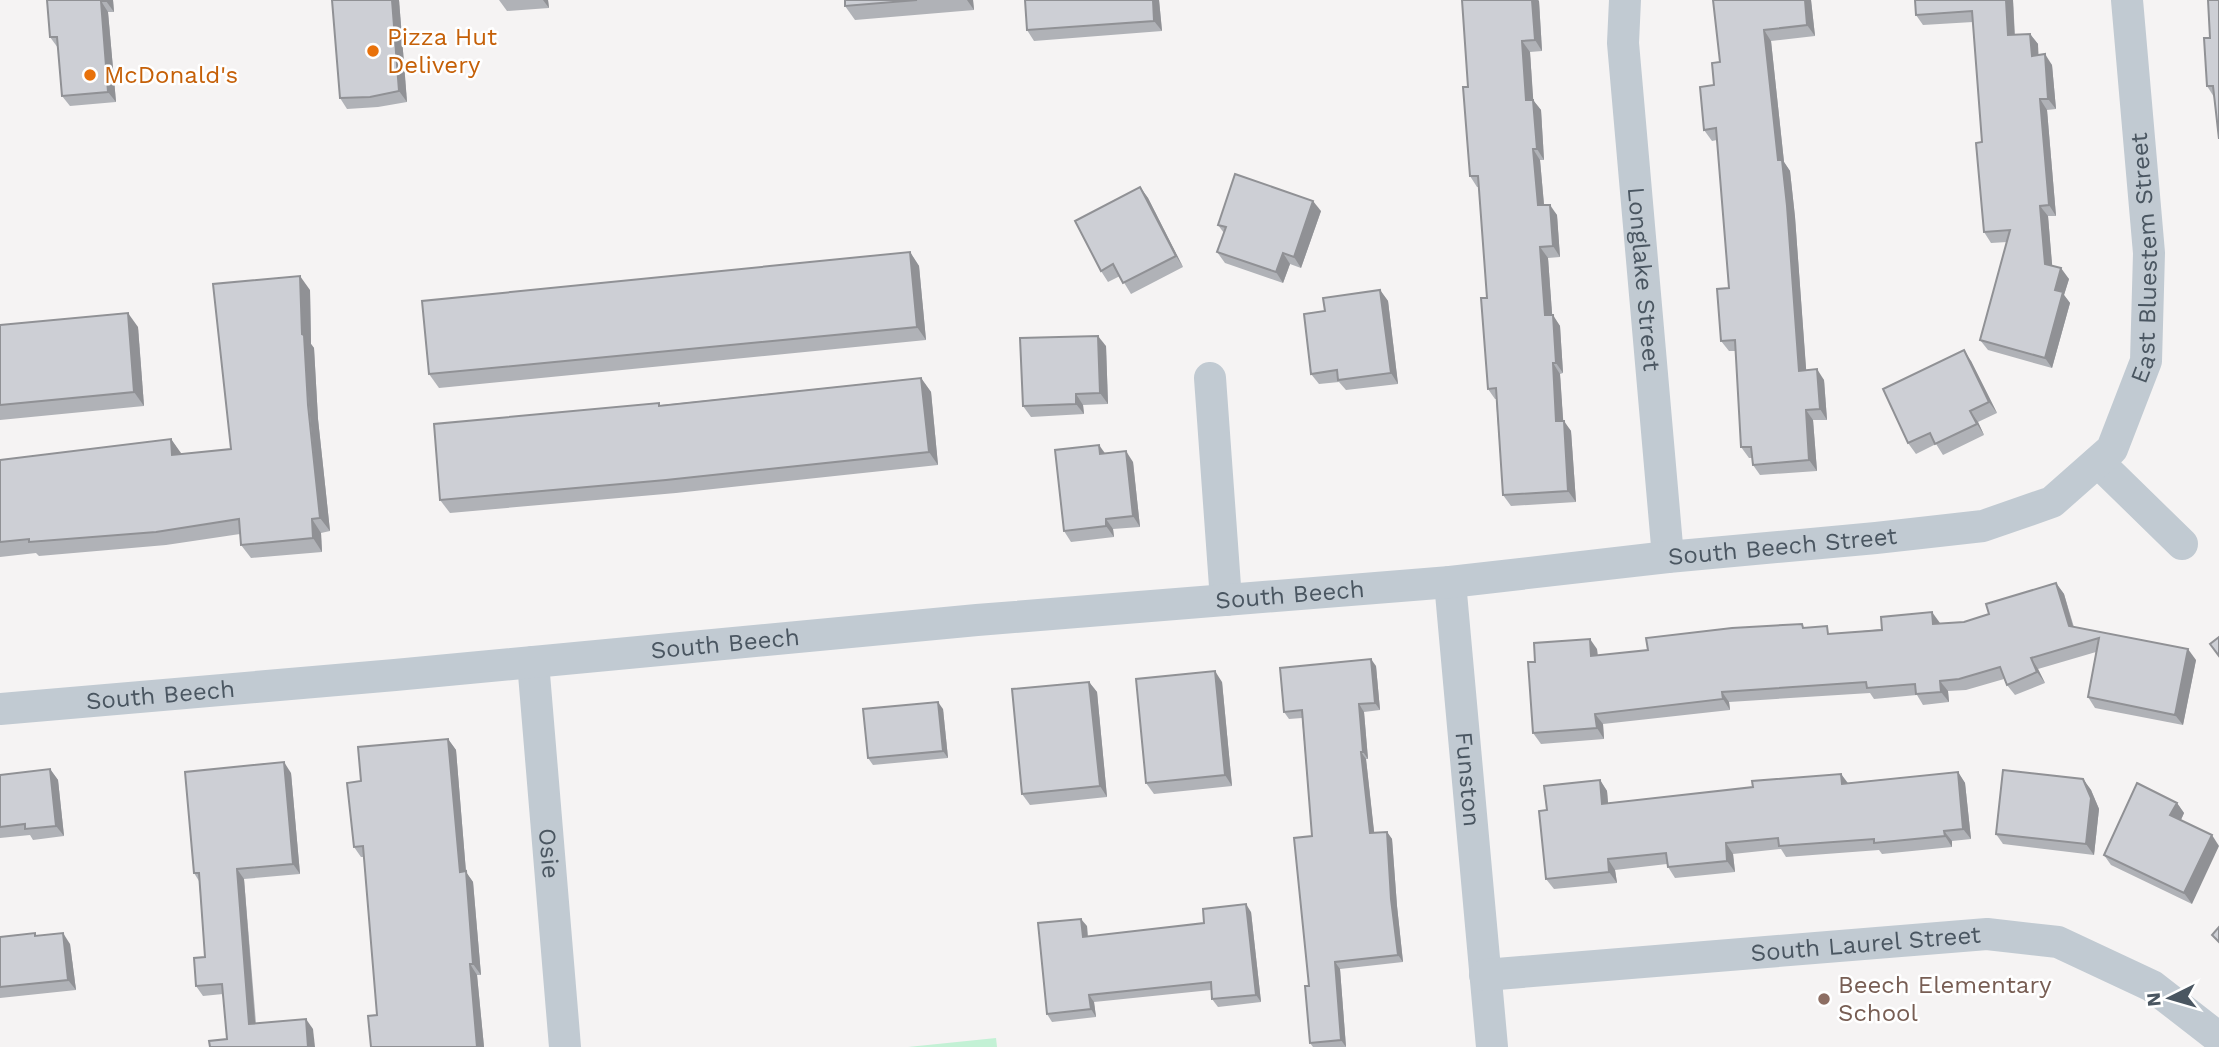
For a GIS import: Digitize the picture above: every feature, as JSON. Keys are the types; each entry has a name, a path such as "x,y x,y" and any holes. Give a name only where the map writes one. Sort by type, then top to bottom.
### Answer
{"street":[{"name":"Longlake Street","path":"1625,0 1623,43 1668,557"},
{"name":"East Bluestem Street","path":"2098,462 2112,449 2146,360 2149,253 2127,0"},
{"path":"1210,378 1226,600"},
{"name":"South Beech Street","path":"1450,582 1983,526 2053,502 2098,462"},
{"path":"2098,462 2182,544"},
{"name":"South Beech","path":"0,709 964,621 1450,582"},
{"name":"Funston","path":"1450,582 1492,1047"},
{"name":"Osie","path":"533,662 565,1047"},
{"name":"South Laurel Street","path":"1485,975 1987,934 2058,942 2152,986 2219,1038"}],"green space":[{"path":"996,1038 997,1047 908,1047"}],"building":[{"name":"McDonald's","path":"47,0 106,0 101,1 108,92 62,96 57,37 50,37"},
{"name":"Pizza Hut Delivery","path":"332,0 392,0 399,91 370,97 340,98"},
{"path":"845,0 917,0 845,6"},
{"path":"1025,0 1153,0 1154,21 1027,30"},
{"path":"1462,0 1532,0 1535,40 1522,41 1526,100 1533,100 1537,149 1533,149 1538,205 1550,205 1553,246 1540,247 1545,315 1553,315 1556,421 1564,421 1568,491 1503,495 1496,388 1488,389 1481,298 1487,298 1478,176 1470,176 1463,87 1468,87"},
{"path":"1713,0 1805,0 1807,25 1764,30 1778,160 1782,160 1787,206 1799,371 1817,369 1820,409 1806,410 1809,460 1753,465 1751,447 1741,447 1735,340 1721,341 1717,289 1729,288 1716,128 1704,130 1700,87 1714,85 1712,63 1720,62"},
{"path":"1915,0 2006,0 2008,35 2030,34 2032,56 2045,54 2048,99 2040,99 2049,205 2040,206 2045,264 2061,268 2055,290 2063,292 2045,358 1980,340 2010,230 1984,232 1976,143 1982,142 1972,11 1916,15"},
{"path":"2208,0 2219,0 2219,139 2213,86 2207,86 2204,38 2210,38"},
{"path":"1235,174 1313,201 1294,257 1283,253 1276,272 1217,252 1226,227 1218,225"},
{"path":"1140,187 1176,256 1123,283 1113,264 1101,271 1075,221"},
{"path":"910,252 917,327 429,374 422,301"},
{"path":"300,276 302,334 320,518 312,519 313,538 241,545 239,519 156,532 0,542 0,460 171,439 172,455 231,449 213,284"},
{"path":"1380,290 1391,373 1338,380 1337,370 1311,374 1304,314 1325,311 1323,298"},
{"path":"128,313 134,392 0,405 0,325"},
{"path":"1098,336 1100,393 1076,394 1076,404 1023,406 1020,338"},
{"path":"1964,350 1989,402 1970,411 1977,424 1935,444 1930,433 1908,443 1883,389"},
{"path":"921,378 929,452 666,480 440,500 434,424 659,403 659,406"},
{"path":"1099,445 1100,454 1126,451 1133,516 1106,519 1106,526 1064,531 1055,450"},
{"path":"2056,583 2069,626 2188,649 2175,715 2088,697 2099,638 2031,658 2037,672 2007,685 2000,667 1959,679 1940,681 1941,692 1916,694 1915,684 1867,688 1866,682 1722,692 1723,699 1595,714 1597,728 1533,733 1528,662 1535,662 1534,643 1590,639 1591,656 1648,650 1646,638 1732,628 1802,624 1803,628 1827,626 1828,634 1882,630 1881,617 1932,612 1933,624 1964,622 1989,614 1986,604"},
{"path":"2219,637 2219,656 2210,644"},
{"path":"1371,659 1375,703 1359,704 1361,752 1370,833 1387,832 1398,955 1335,962 1341,1040 1310,1043 1305,986 1309,986 1294,838 1312,836 1302,710 1284,712 1280,668"},
{"path":"1215,671 1225,775 1146,783 1136,679"},
{"path":"1089,682 1100,786 1022,794 1012,689"},
{"path":"938,702 943,751 868,758 863,709"},
{"path":"448,739 460,872 466,871 477,1047 371,1047 368,1016 377,1015 363,846 354,847 347,783 361,781 358,747"},
{"path":"284,762 293,864 237,869 249,1024 306,1019 308,1047 210,1047 209,1041 227,1039 222,984 196,986 194,958 205,957 199,873 194,873 185,772"},
{"path":"50,769 56,826 25,829 25,824 0,827 0,775"},
{"path":"2003,770 2083,779 2091,798 2086,844 1996,834"},
{"path":"1958,772 1963,829 1944,831 1945,836 1874,843 1874,839 1779,846 1778,838 1726,843 1727,861 1668,867 1666,853 1608,859 1609,872 1546,879 1539,811 1547,810 1544,786 1600,780 1602,804 1753,787 1752,781 1841,774 1842,784"},
{"path":"2137,783 2177,803 2170,815 2212,835 2184,893 2104,855"},
{"path":"1246,904 1256,995 1212,999 1211,982 1089,995 1091,1009 1047,1014 1038,923 1081,919 1083,937 1204,923 1203,909"},
{"path":"2219,927 2219,942 2212,935"},
{"path":"35,933 35,936 63,933 68,980 0,987 0,937"}],"place":[{"name":"Pizza Hut Delivery","path":"373,51"},
{"name":"McDonald's","path":"90,75"},
{"name":"Beech Elementary School","path":"1824,999"}]}
